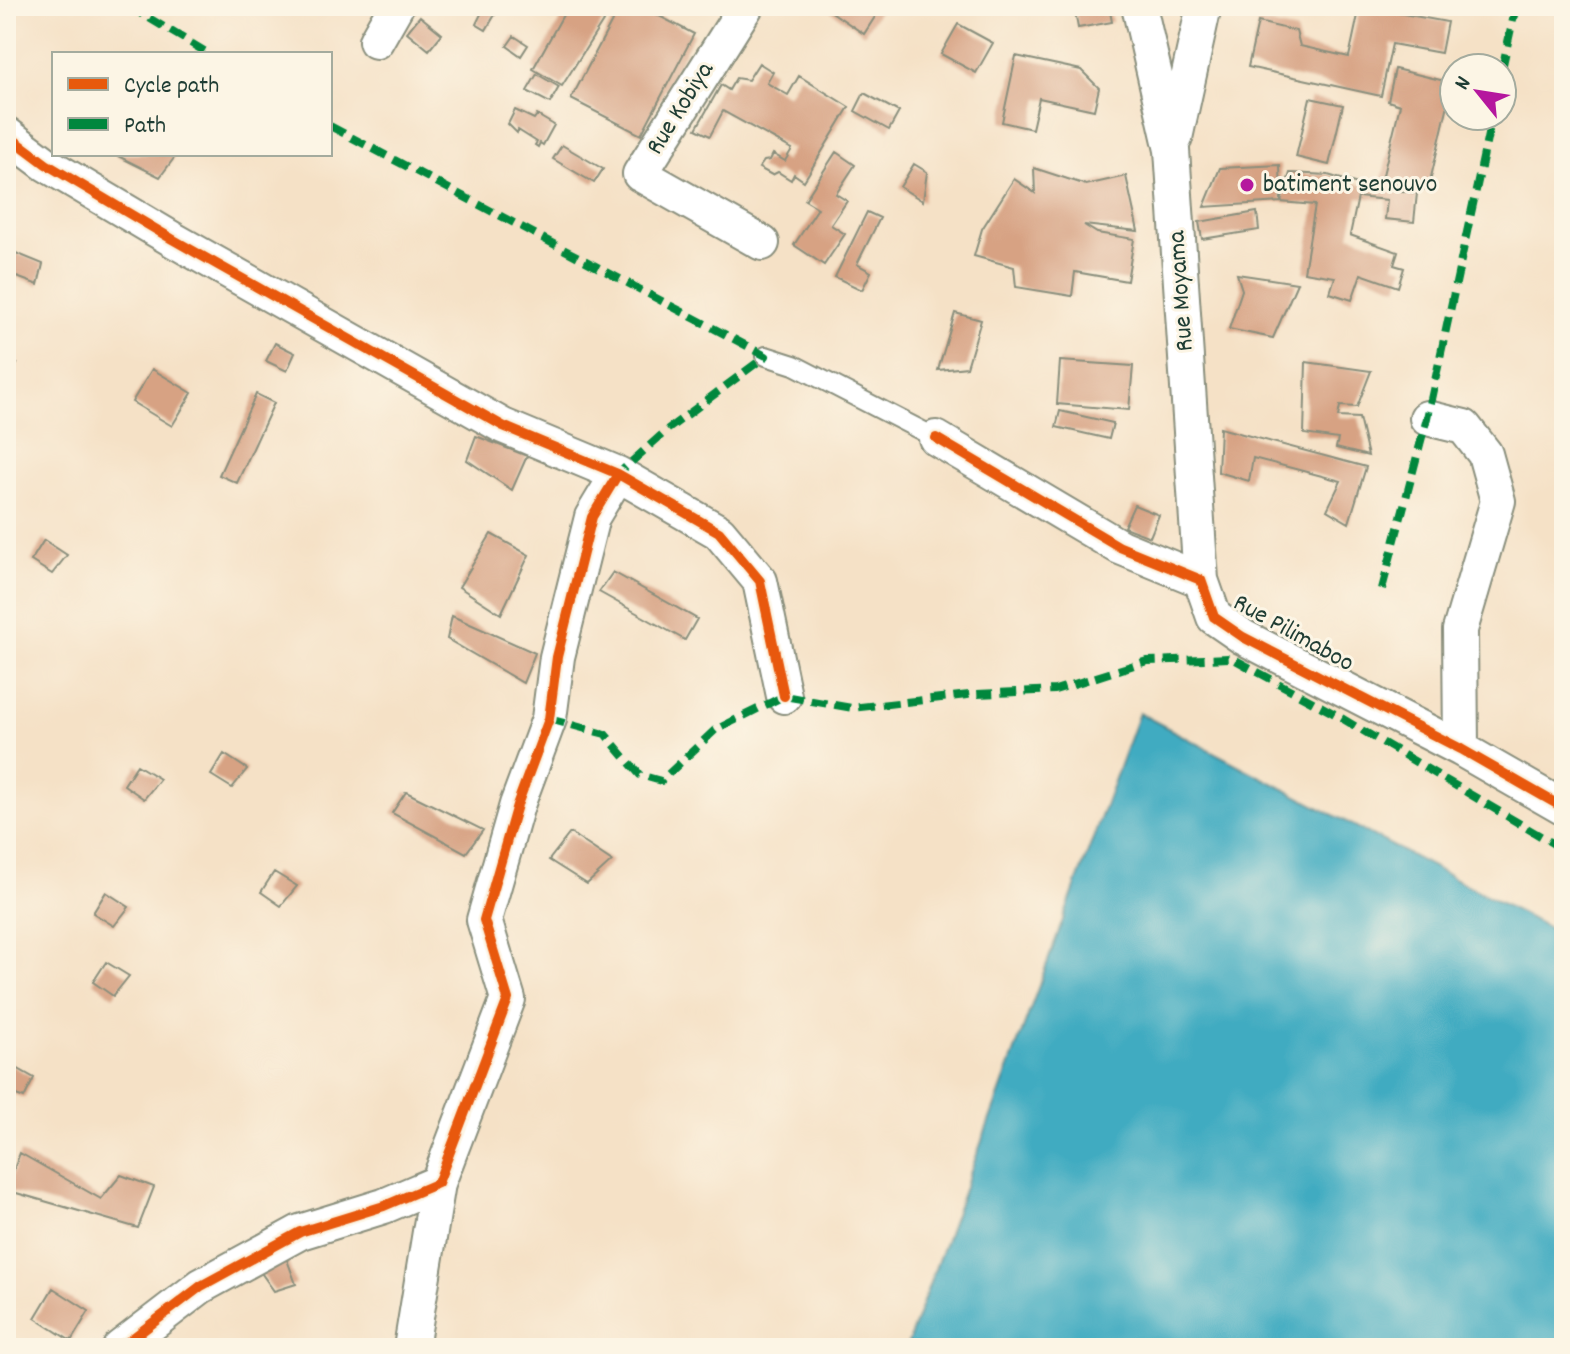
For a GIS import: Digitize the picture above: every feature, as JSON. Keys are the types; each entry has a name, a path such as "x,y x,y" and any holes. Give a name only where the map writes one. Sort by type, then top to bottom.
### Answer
{"street":[{"path":"376,41 396,6"},
{"name":"Rue Kobiya","path":"746,6 640,174 762,243"},
{"name":"Rue Moyama","path":"1139,6 1172,150 1201,580"},
{"path":"1172,150 1204,6"},
{"path":"6,134 46,164 172,239 489,418 618,474 719,532 760,581 784,696"},
{"path":"1427,418 1464,427 1485,454 1498,501 1460,630 1461,749"},
{"path":"936,438 1120,547 1201,580"},
{"path":"411,1348 438,1183 508,999 484,920 517,805 549,719 557,657 592,517 618,474"},
{"name":"Rue Pilimaboo","path":"1201,580 1214,617 1243,637 1461,749 1564,808"},
{"path":"120,1348 201,1286 300,1232 384,1206 438,1183"}],"lane":[{"path":"766,356 794,365 936,438"}],"water":[{"path":"1139,713 1564,936 1564,1348 906,1348"}],"building":[{"path":"485,6 500,6 486,30 476,24"},
{"path":"568,6 583,6 605,18 562,86 533,69"},
{"path":"620,6 640,6 694,34 641,135 571,99"},
{"path":"823,6 875,6 880,9 864,34"},
{"path":"1074,6 1109,6 1112,22 1078,28"},
{"path":"1360,6 1447,22 1441,52 1392,44 1381,96 1248,67 1258,22 1296,31 1300,46 1349,57"},
{"path":"420,16 442,34 429,50 407,32"},
{"path":"958,24 993,43 976,73 941,54"},
{"path":"514,36 528,45 521,56 507,46"},
{"path":"1016,56 1081,70 1099,88 1094,110 1039,98 1032,129 1002,122"},
{"path":"759,63 773,72 767,83 788,95 799,76 849,107 804,181 794,174 791,180 778,172 772,175 759,168 773,154 785,161 792,149 723,111 710,136 696,129 721,85 729,90 736,78 748,80"},
{"path":"1395,69 1438,79 1438,132 1442,132 1428,190 1382,179 1400,105 1388,101"},
{"path":"537,74 559,87 550,103 527,91"},
{"path":"864,93 899,112 889,130 855,111"},
{"path":"1310,98 1343,105 1329,165 1296,157"},
{"path":"515,110 534,119 537,115 554,125 543,145 540,143 538,147 535,145 537,142 518,130 517,133 508,124"},
{"path":"562,145 603,169 594,183 553,159"},
{"path":"836,152 855,165 836,194 847,201 831,225 845,234 824,265 794,245 818,208 805,200"},
{"path":"118,156 176,156 160,177"},
{"path":"914,164 927,172 923,201 900,187"},
{"name":"batiment senouvo","path":"1280,165 1281,202 1204,207 1220,168"},
{"path":"1034,168 1086,185 1126,176 1138,231 1084,225 1097,233 1134,239 1127,281 1075,272 1072,296 1016,287 1014,267 974,256 982,229 1014,179 1035,193"},
{"path":"1290,173 1328,175 1361,185 1417,193 1414,222 1385,219 1387,200 1358,197 1350,235 1398,252 1394,265 1404,268 1398,287 1361,274 1352,300 1330,293 1335,277 1304,272 1315,205 1281,202"},
{"path":"867,212 880,218 857,264 871,272 862,290 835,277"},
{"path":"1257,212 1259,230 1202,239 1199,222"},
{"path":"6,249 43,264 38,285 6,273"},
{"path":"1237,274 1297,283 1273,338 1229,329 1242,290"},
{"path":"955,313 981,320 967,367 938,370"},
{"path":"275,343 295,353 287,371 266,361"},
{"path":"6,359 17,364 6,379"},
{"path":"1060,361 1133,366 1129,410 1057,404"},
{"path":"1306,362 1371,371 1357,407 1340,406 1338,417 1359,418 1368,456 1336,448 1338,439 1304,434"},
{"path":"152,369 192,393 172,426 132,402"},
{"path":"256,394 274,403 237,483 219,475"},
{"path":"1060,411 1113,423 1109,439 1056,427"},
{"path":"1220,428 1366,467 1349,523 1327,510 1341,481 1253,458 1249,481 1218,472"},
{"path":"476,436 527,456 512,490 467,460"},
{"path":"1134,505 1159,515 1150,537 1124,527"},
{"path":"491,534 529,555 501,614 459,587"},
{"path":"44,540 67,555 52,574 31,561"},
{"path":"613,572 697,619 685,640 599,592"},
{"path":"452,616 535,653 523,683 447,639"},
{"path":"224,754 247,769 232,788 211,775"},
{"path":"137,765 160,779 144,799 124,785"},
{"path":"406,792 483,830 466,853 392,813"},
{"path":"570,833 612,861 587,884 549,860"},
{"path":"274,872 297,886 281,906 261,892"},
{"path":"106,892 129,907 114,926 93,913"},
{"path":"106,962 129,976 113,996 93,982"},
{"path":"6,1062 34,1078 24,1098 6,1091"},
{"path":"20,1153 101,1199 121,1175 154,1187 138,1228 6,1190"},
{"path":"283,1249 296,1284 274,1291 255,1264"},
{"path":"53,1288 89,1311 71,1341 35,1318"}],"marked path":[{"path":"129,6 206,52"},
{"path":"1506,52 1516,6"},
{"path":"332,127 766,356 668,429 618,474"},
{"path":"1382,589 1427,418 1489,132"},
{"path":"549,719 605,734 640,775 661,781 715,730 784,696 852,708 977,694 1055,690 1147,661 1232,658 1333,713 1564,850"}],"cycle path":[{"path":"6,134 46,164 172,239 503,426 618,474 719,532 760,581 784,696"},
{"path":"936,438 1120,547 1201,580 1214,617 1243,637 1461,749 1564,808"},
{"path":"120,1348 201,1286 300,1232 384,1206 438,1183 508,999 484,920 517,805 549,719 557,657 592,517 618,474"}],"place":[{"name":"batiment senouvo","path":"1247,185"}]}
